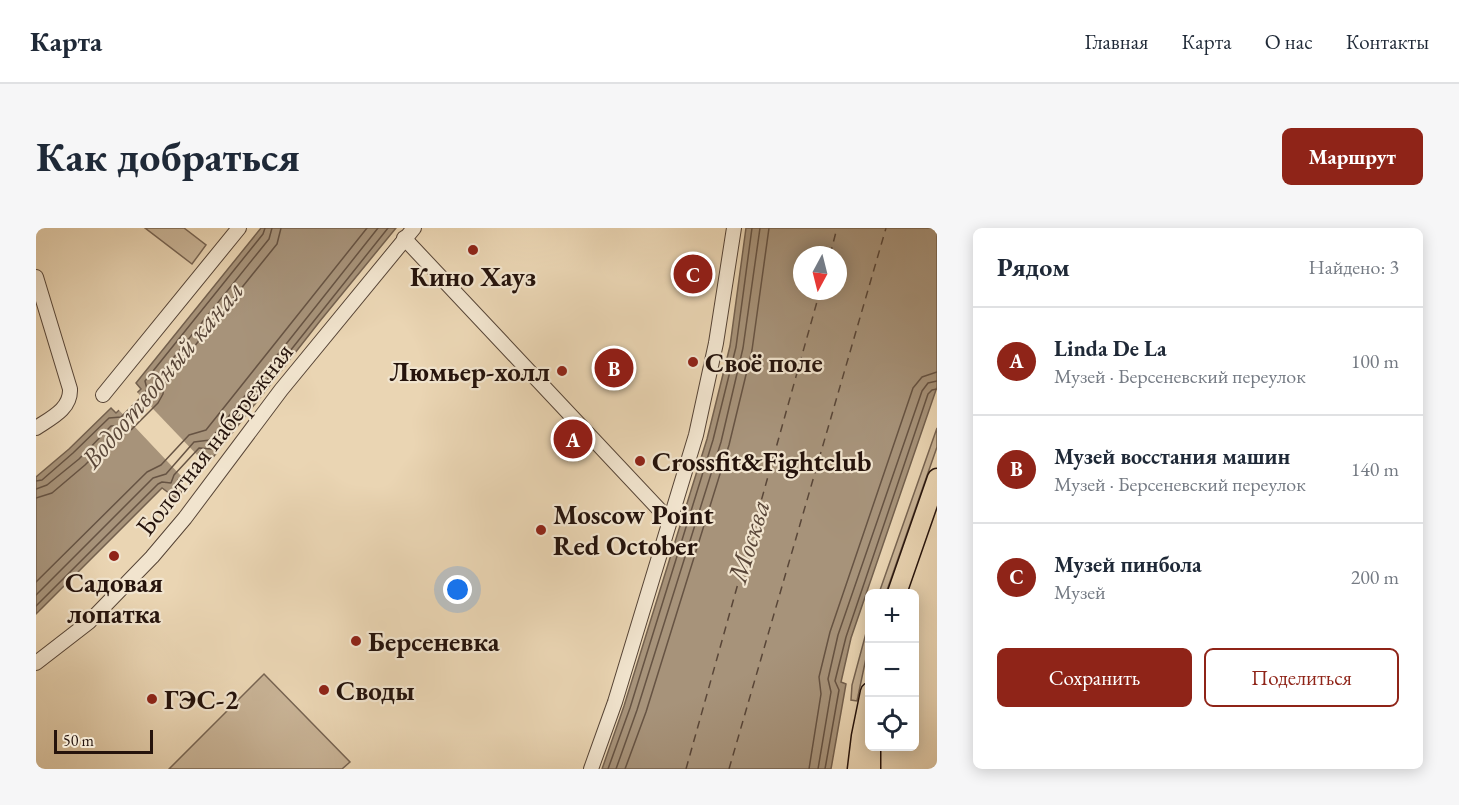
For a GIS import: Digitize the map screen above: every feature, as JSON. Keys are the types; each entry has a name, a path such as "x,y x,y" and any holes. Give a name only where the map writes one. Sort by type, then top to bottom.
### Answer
{"main road":[{"path":"899,589 937,478"},
{"path":"857,769 869,697"},
{"path":"870,751 871,769"}],"street":[{"path":"103,395 239,228"},
{"name":"Болотная набережная","path":"36,663 89,622 129,584 185,518 281,390 414,228"},
{"path":"591,769 615,702 696,435 710,375 734,228"},
{"path":"404,238 670,521"},
{"path":"36,277 70,389 67,406 36,428"}],"shaded area":[{"path":"145,228 184,228 206,245 192,264"},
{"path":"937,428 937,447 887,589 880,589"},
{"path":"865,637 865,663 857,701 851,700 852,685"},
{"path":"264,674 350,762 342,769 169,769"}],"water":[{"name":"Водоотводный канал","path":"261,228 396,228 211,460 202,453 178,480 185,487 177,499 162,488 36,614 36,477 111,408 116,413 141,389 136,383"},
{"name":"Москва","path":"746,228 937,228 937,387 868,589 865,589 865,597 851,638 841,682 846,684 831,769 602,769 624,706 707,439 730,346"}],"pier":[{"path":"135,390 201,459 183,478 117,408"}],"ferry route":[{"path":"832,246 837,228"},
{"path":"729,769 886,228"},
{"path":"686,769 817,300"}],"place":[{"name":"Кино Хауз","path":"473,250"},
{"name":"Музей пинбола","path":"693,274"},
{"name":"Своё поле","path":"693,362"},
{"name":"Музей восстания машин","path":"614,368"},
{"name":"Люмьер-холл","path":"562,371"},
{"name":"Linda De La","path":"573,439"},
{"name":"Crossfit&Fightclub","path":"640,461"},
{"name":"Moscow Point Red October","path":"541,530"},
{"name":"Садовая лопатка","path":"114,556"},
{"name":"Берсеневка","path":"356,641"},
{"name":"Своды","path":"324,690"},
{"name":"ГЭС-2","path":"152,699"}]}
